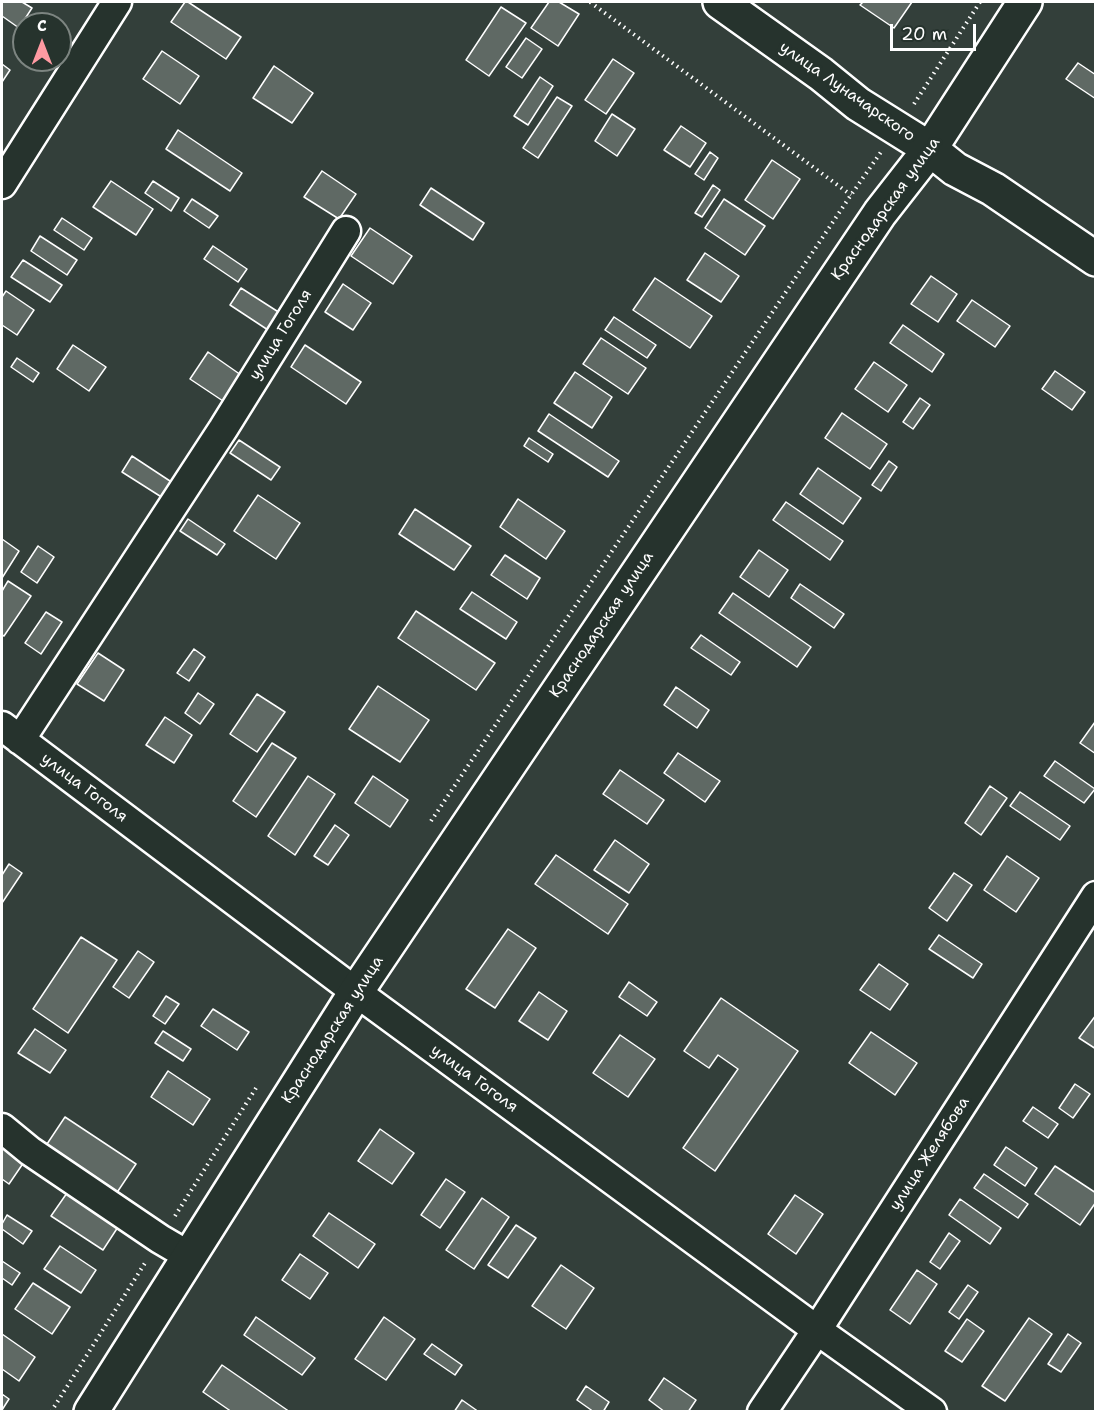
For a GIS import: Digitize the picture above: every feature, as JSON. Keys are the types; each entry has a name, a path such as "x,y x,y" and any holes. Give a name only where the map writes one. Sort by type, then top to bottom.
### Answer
{"main road":[{"name":"улица Луначарского","path":"720,2 821,74 858,104 930,149 955,169 993,189 1095,259"},
{"name":"Краснодарская улица","path":"91,1412 356,992 880,213 930,149 1024,2"}],"street":[{"path":"2,184 117,2"},
{"name":"улица Гоголя","path":"346,231 223,429 11,733 356,992 932,1412"},
{"name":"улица Желябова","path":"762,1412 1095,896"},
{"path":"2,1128 30,1151 189,1256"}],"path":[{"path":"590,2 851,195"}],"building":[{"path":"2,2 22,2 32,8 29,12 12,12 12,23 2,16"},
{"path":"185,2 241,37 226,59 171,22"},
{"path":"549,2 559,2 579,14 558,46 531,28"},
{"path":"863,2 912,2 894,28 860,5"},
{"path":"501,7 526,23 489,76 466,60"},
{"path":"526,38 542,49 522,78 506,67"},
{"path":"162,51 199,76 180,104 143,79"},
{"path":"613,59 634,73 606,114 585,100"},
{"path":"1078,63 1096,75 1096,99 1066,79"},
{"path":"2,64 10,70 2,82"},
{"path":"274,66 313,93 292,123 253,98"},
{"path":"540,77 553,86 528,125 514,116"},
{"path":"557,97 572,106 538,158 523,148"},
{"path":"612,114 635,129 617,156 595,141"},
{"path":"681,126 706,143 690,167 664,150"},
{"path":"178,130 242,173 230,191 166,149"},
{"path":"710,152 718,158 704,180 695,174"},
{"path":"772,160 800,179 773,219 745,200"},
{"path":"322,171 356,194 339,219 304,197"},
{"path":"111,181 153,209 136,235 93,207"},
{"path":"153,181 179,198 171,211 145,193"},
{"path":"713,185 720,190 702,217 695,213"},
{"path":"431,188 484,223 473,240 420,205"},
{"path":"192,199 218,216 209,228 184,211"},
{"path":"724,199 765,226 745,255 705,228"},
{"path":"62,218 92,238 84,250 54,230"},
{"path":"370,228 412,256 393,284 351,256"},
{"path":"40,236 77,260 67,275 31,251"},
{"path":"213,246 247,269 238,282 204,259"},
{"path":"705,253 739,276 721,302 687,280"},
{"path":"23,260 62,285 50,302 11,277"},
{"path":"931,276 957,294 938,322 911,304"},
{"path":"655,278 712,316 690,348 633,310"},
{"path":"343,284 371,303 353,330 325,312"},
{"path":"241,288 280,313 268,330 230,305"},
{"path":"6,291 34,310 17,335 2,325 2,297"},
{"path":"972,300 1010,326 995,347 957,321"},
{"path":"614,317 656,345 647,358 605,330"},
{"path":"903,325 944,354 932,372 890,343"},
{"path":"601,338 646,368 628,394 583,364"},
{"path":"73,345 106,367 89,391 57,369"},
{"path":"305,345 361,382 346,404 291,367"},
{"path":"208,352 241,375 223,401 190,379"},
{"path":"17,358 39,373 33,382 11,367"},
{"path":"874,362 907,385 888,412 855,389"},
{"path":"1055,371 1085,392 1072,410 1042,389"},
{"path":"575,372 612,397 592,428 554,403"},
{"path":"920,398 930,405 913,429 903,422"},
{"path":"842,413 887,444 870,469 825,438"},
{"path":"549,414 619,461 608,477 538,431"},
{"path":"529,438 553,454 548,462 524,446"},
{"path":"239,440 280,467 271,480 230,453"},
{"path":"132,456 173,483 163,498 122,472"},
{"path":"889,461 897,467 881,491 872,485"},
{"path":"818,468 861,498 843,524 800,494"},
{"path":"258,495 300,523 276,559 234,531"},
{"path":"518,499 565,531 546,559 500,527"},
{"path":"786,502 843,541 830,560 773,520"},
{"path":"415,509 471,546 454,570 399,534"},
{"path":"188,519 225,544 217,555 180,531"},
{"path":"2,539 19,551 2,578"},
{"path":"38,546 54,557 37,583 21,572"},
{"path":"759,550 788,570 769,597 740,577"},
{"path":"505,555 540,578 527,599 491,575"},
{"path":"8,581 31,596 4,636 2,635 2,591"},
{"path":"800,584 844,614 834,628 791,598"},
{"path":"472,592 517,622 506,639 460,609"},
{"path":"733,593 811,647 797,667 719,613"},
{"path":"416,611 495,663 476,690 398,638"},
{"path":"46,612 62,622 41,654 25,643"},
{"path":"701,635 740,662 731,675 691,648"},
{"path":"194,649 205,657 189,681 177,673"},
{"path":"98,653 124,670 104,701 77,684"},
{"path":"378,686 429,720 400,762 349,729"},
{"path":"676,687 709,710 697,728 664,705"},
{"path":"198,693 214,704 200,724 185,713"},
{"path":"257,694 285,712 257,752 230,734"},
{"path":"165,717 192,735 174,763 146,745"},
{"path":"1096,722 1096,754 1080,743"},
{"path":"272,743 296,758 256,817 233,801"},
{"path":"678,753 720,781 705,802 664,773"},
{"path":"1055,761 1095,789 1084,803 1044,776"},
{"path":"620,770 664,800 647,824 603,794"},
{"path":"308,776 335,794 295,855 268,836"},
{"path":"373,776 408,800 390,827 355,803"},
{"path":"990,786 1007,798 981,835 965,823"},
{"path":"1020,792 1070,826 1060,840 1010,806"},
{"path":"335,825 349,835 328,865 314,856"},
{"path":"615,840 649,864 629,893 594,870"},
{"path":"556,855 628,904 608,934 535,884"},
{"path":"1007,856 1039,878 1016,912 984,890"},
{"path":"9,864 22,873 2,903 2,875"},
{"path":"954,873 972,885 947,921 929,908"},
{"path":"508,929 536,948 495,1008 466,989"},
{"path":"939,935 982,964 973,978 929,949"},
{"path":"81,937 117,960 68,1033 33,1009"},
{"path":"138,951 154,962 129,998 113,987"},
{"path":"879,964 908,984 890,1010 860,990"},
{"path":"629,982 657,1002 647,1016 619,997"},
{"path":"539,992 567,1011 548,1040 519,1021"},
{"path":"166,996 179,1004 165,1024 153,1016"},
{"path":"721,998 798,1051 715,1171 683,1148 738,1069 718,1055 709,1068 684,1051"},
{"path":"213,1009 249,1032 237,1050 201,1026"},
{"path":"1096,1015 1096,1049 1079,1038"},
{"path":"35,1029 66,1050 50,1073 18,1053"},
{"path":"163,1031 191,1049 183,1061 155,1043"},
{"path":"871,1032 917,1063 895,1095 849,1063"},
{"path":"620,1035 655,1059 628,1097 593,1073"},
{"path":"168,1071 210,1099 193,1125 151,1097"},
{"path":"1075,1084 1090,1094 1073,1118 1059,1108"},
{"path":"1033,1107 1058,1124 1048,1138 1023,1121"},
{"path":"65,1117 136,1164 116,1194 45,1147"},
{"path":"380,1129 414,1153 392,1184 358,1161"},
{"path":"2,1147 24,1162 9,1184 2,1179"},
{"path":"1006,1147 1037,1168 1025,1186 994,1165"},
{"path":"1055,1166 1096,1193 1096,1202 1080,1225 1035,1194"},
{"path":"984,1174 1028,1204 1018,1218 974,1188"},
{"path":"446,1179 465,1192 440,1228 421,1215"},
{"path":"67,1193 118,1227 103,1250 51,1216"},
{"path":"795,1195 823,1214 796,1254 768,1234"},
{"path":"482,1198 509,1217 474,1269 446,1250"},
{"path":"960,1199 1001,1228 990,1244 949,1215"},
{"path":"329,1213 375,1244 358,1268 313,1236"},
{"path":"7,1215 32,1231 23,1244 2,1229"},
{"path":"516,1225 536,1238 508,1278 488,1265"},
{"path":"949,1233 960,1241 940,1269 930,1262"},
{"path":"60,1246 96,1270 81,1293 44,1269"},
{"path":"300,1254 328,1273 310,1299 282,1280"},
{"path":"2,1261 20,1273 12,1285 2,1278"},
{"path":"561,1265 594,1288 566,1329 532,1306"},
{"path":"917,1270 937,1284 910,1324 890,1310"},
{"path":"33,1283 70,1307 52,1334 15,1309"},
{"path":"968,1285 978,1292 959,1319 949,1312"},
{"path":"256,1317 315,1358 302,1375 244,1335"},
{"path":"384,1317 415,1339 386,1380 355,1359"},
{"path":"1029,1318 1052,1334 1005,1401 982,1386"},
{"path":"967,1319 984,1331 962,1362 945,1351"},
{"path":"2,1334 35,1357 19,1381 2,1369"},
{"path":"1068,1334 1081,1343 1061,1372 1048,1364"},
{"path":"432,1344 462,1365 455,1375 424,1354"},
{"path":"222,1365 290,1412 232,1412 203,1392"},
{"path":"664,1378 696,1400 688,1412 665,1412 649,1400"},
{"path":"586,1386 609,1402 603,1412 594,1412 577,1400"},
{"path":"2,1394 9,1399 2,1410"},
{"path":"462,1400 479,1412 454,1412"}]}
